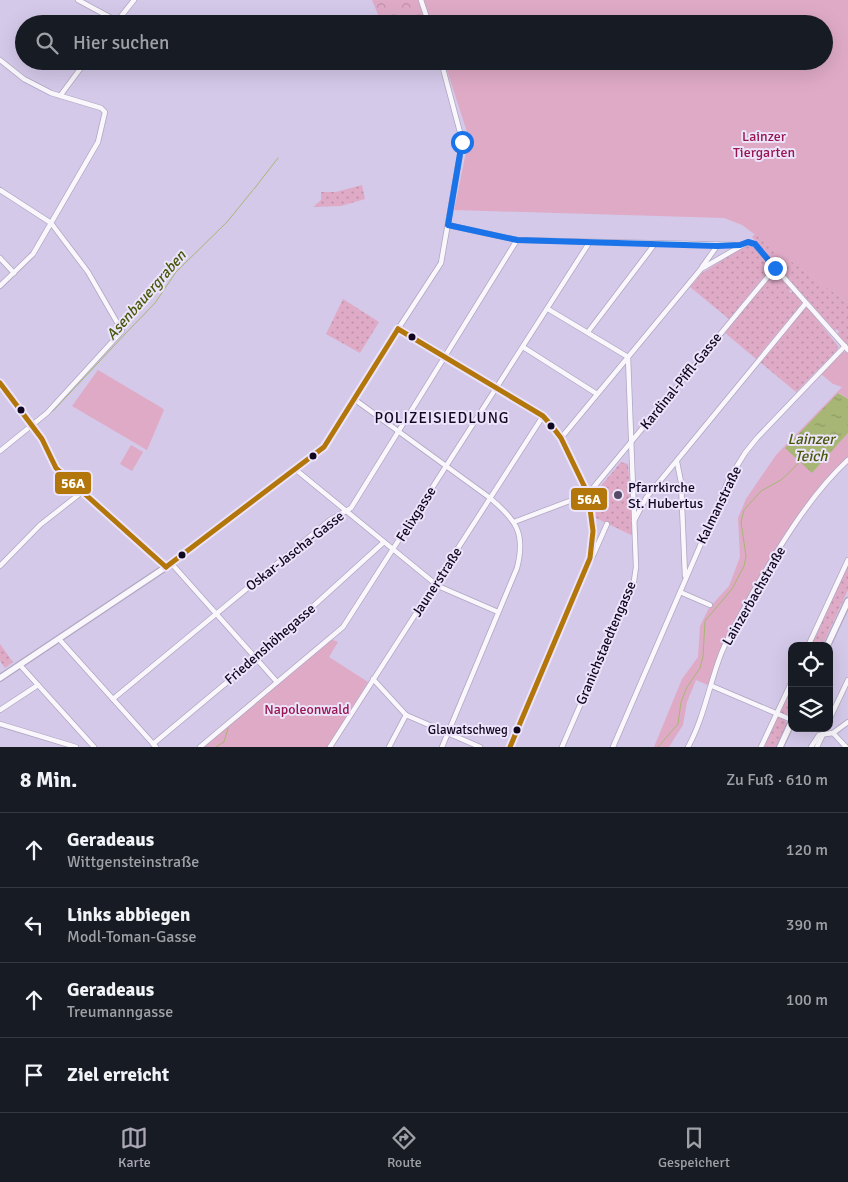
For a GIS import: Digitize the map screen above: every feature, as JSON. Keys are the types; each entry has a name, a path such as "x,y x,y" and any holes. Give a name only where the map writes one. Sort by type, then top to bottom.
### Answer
{"street":[{"path":"78,0 104,15"},
{"path":"122,15 134,0"},
{"path":"422,0 426,15"},
{"path":"0,60 30,83 60,96 104,110 100,139 51,224 30,258 0,286"},
{"path":"60,96 79,70"},
{"path":"0,678 168,565 324,447 441,263 462,142 443,70"},
{"path":"0,190 51,224 88,272 122,330 47,413 0,451"},
{"path":"448,225 517,240 717,246 740,245 752,242 846,348"},
{"name":"Oskar-Jascha-Gasse","path":"113,699 330,520 351,508 517,240"},
{"name":"Felixgasse","path":"200,747 344,626 589,243"},
{"path":"588,332 654,245"},
{"path":"701,269 740,245"},
{"path":"561,438 701,269 717,246"},
{"path":"0,258 14,274"},
{"name":"Kardinal-Piffl-Gasse","path":"588,494 775,268"},
{"path":"634,522 646,498 706,422 806,303"},
{"path":"548,309 628,357"},
{"path":"398,329 543,416 561,438 588,494 593,531 592,552 584,575"},
{"path":"523,347 597,394"},
{"name":"Kalmanstraße","path":"613,747 685,577 729,480 744,453 846,348"},
{"name":"Granichstaedtengasse","path":"562,747 634,581 636,567 628,357"},
{"path":"0,383 33,425 45,444 53,466 168,565 216,613 277,682"},
{"path":"354,400 490,498 506,512 514,522 519,533 520,556 442,747"},
{"name":"Jaunerstraße","path":"330,747 543,416"},
{"name":"Lainzerbachstraße","path":"688,747 695,734 721,654 769,565 794,527 831,478 848,460"},
{"path":"676,462 681,482 685,577"},
{"path":"295,469 436,584 498,612"},
{"path":"0,566 40,525 82,492"},
{"path":"514,522 588,494"},
{"path":"510,747 607,524"},
{"name":"Friedenshöhegasse","path":"155,746 384,542"},
{"path":"810,642 848,560"},
{"path":"680,592 710,605"},
{"path":"829,642 848,600"},
{"path":"58,639 155,746"},
{"path":"20,665 94,747"},
{"path":"373,680 406,715 480,747"},
{"path":"833,712 848,680"},
{"path":"0,710 38,685"},
{"path":"712,686 788,720"},
{"path":"761,747 789,687"},
{"path":"389,747 406,715"},
{"path":"811,747 823,734 833,733 848,722"},
{"path":"0,724 76,747"},
{"path":"780,747 788,730"},
{"path":"833,733 846,747"},
{"path":"817,747 823,734"}],"green space":[{"path":"372,0 435,0 440,15 378,15"},
{"name":"Lainzer Tiergarten","path":"424,0 848,0 848,303 742,225 724,218 454,210 469,138 447,70 833,70 833,15 429,15"},
{"path":"362,185 365,199 341,206 313,207 321,200 321,192 336,192"},
{"path":"755,234 848,303 848,346 837,334 839,332 837,329 835,331 752,237"},
{"path":"747,245 754,247 770,269 729,319 690,287 702,273"},
{"path":"774,272 791,289 789,291 791,293 793,291 802,303 756,359 724,332"},
{"path":"343,299 379,322 360,353 326,334"},
{"path":"805,308 808,308 838,346 837,350 796,392 760,362"},
{"path":"842,351 848,353 848,399 839,393 812,473 848,433 848,458 801,516 730,632 710,686 696,680 687,702 683,725 669,747 654,747 682,679 698,657 700,626 709,608 729,586 740,557 738,518 746,499 776,455 842,387 833,384 821,374"},
{"path":"98,370 164,410 147,450 72,406"},
{"path":"131,445 143,452 132,471 120,464"},
{"path":"621,462 628,464 633,536 596,518 595,493"},
{"path":"848,563 848,590 824,642 812,642"},
{"name":"Napoleonwald","path":"331,639 338,642 329,657 368,682 328,747 203,747"},
{"path":"0,644 13,662 5,668 0,661"},
{"path":"788,694 788,714 780,712"},
{"path":"777,717 783,718 787,723 776,747 763,747"}],"water":[{"name":"Lainzer Teich","path":"838,393 848,399 848,433 812,473 785,448"}],"waterway":[{"name":"Asenbauergraben","path":"254,189 278,158"},
{"name":"Asenbauergraben","path":"53,411 155,303 176,272 227,222 253,190"},
{"path":"658,747 678,724 681,702 687,687 700,668 703,657 705,621 732,589 744,566 746,556 741,522 744,510 761,491 781,480 801,461"},
{"path":"216,747 224,742 228,728"}],"transit line":[{"name":"56A","path":"398,329 543,416 561,438 588,494 593,531 590,558 510,747"},
{"name":"56A","path":"166,567 324,447 398,329"},
{"name":"56A","path":"0,383 42,439 56,468 166,567"}],"place":[{"name":"Pfarrkirche St. Hubertus","path":"618,495"},
{"name":"Glawatschweg","path":"517,730"}],"district":[{"name":"POLIZEISIEDLUNG","path":"442,418"}],"route":[{"path":"462,142 448,225 517,240 717,246 740,245 752,242 775,268"}]}
